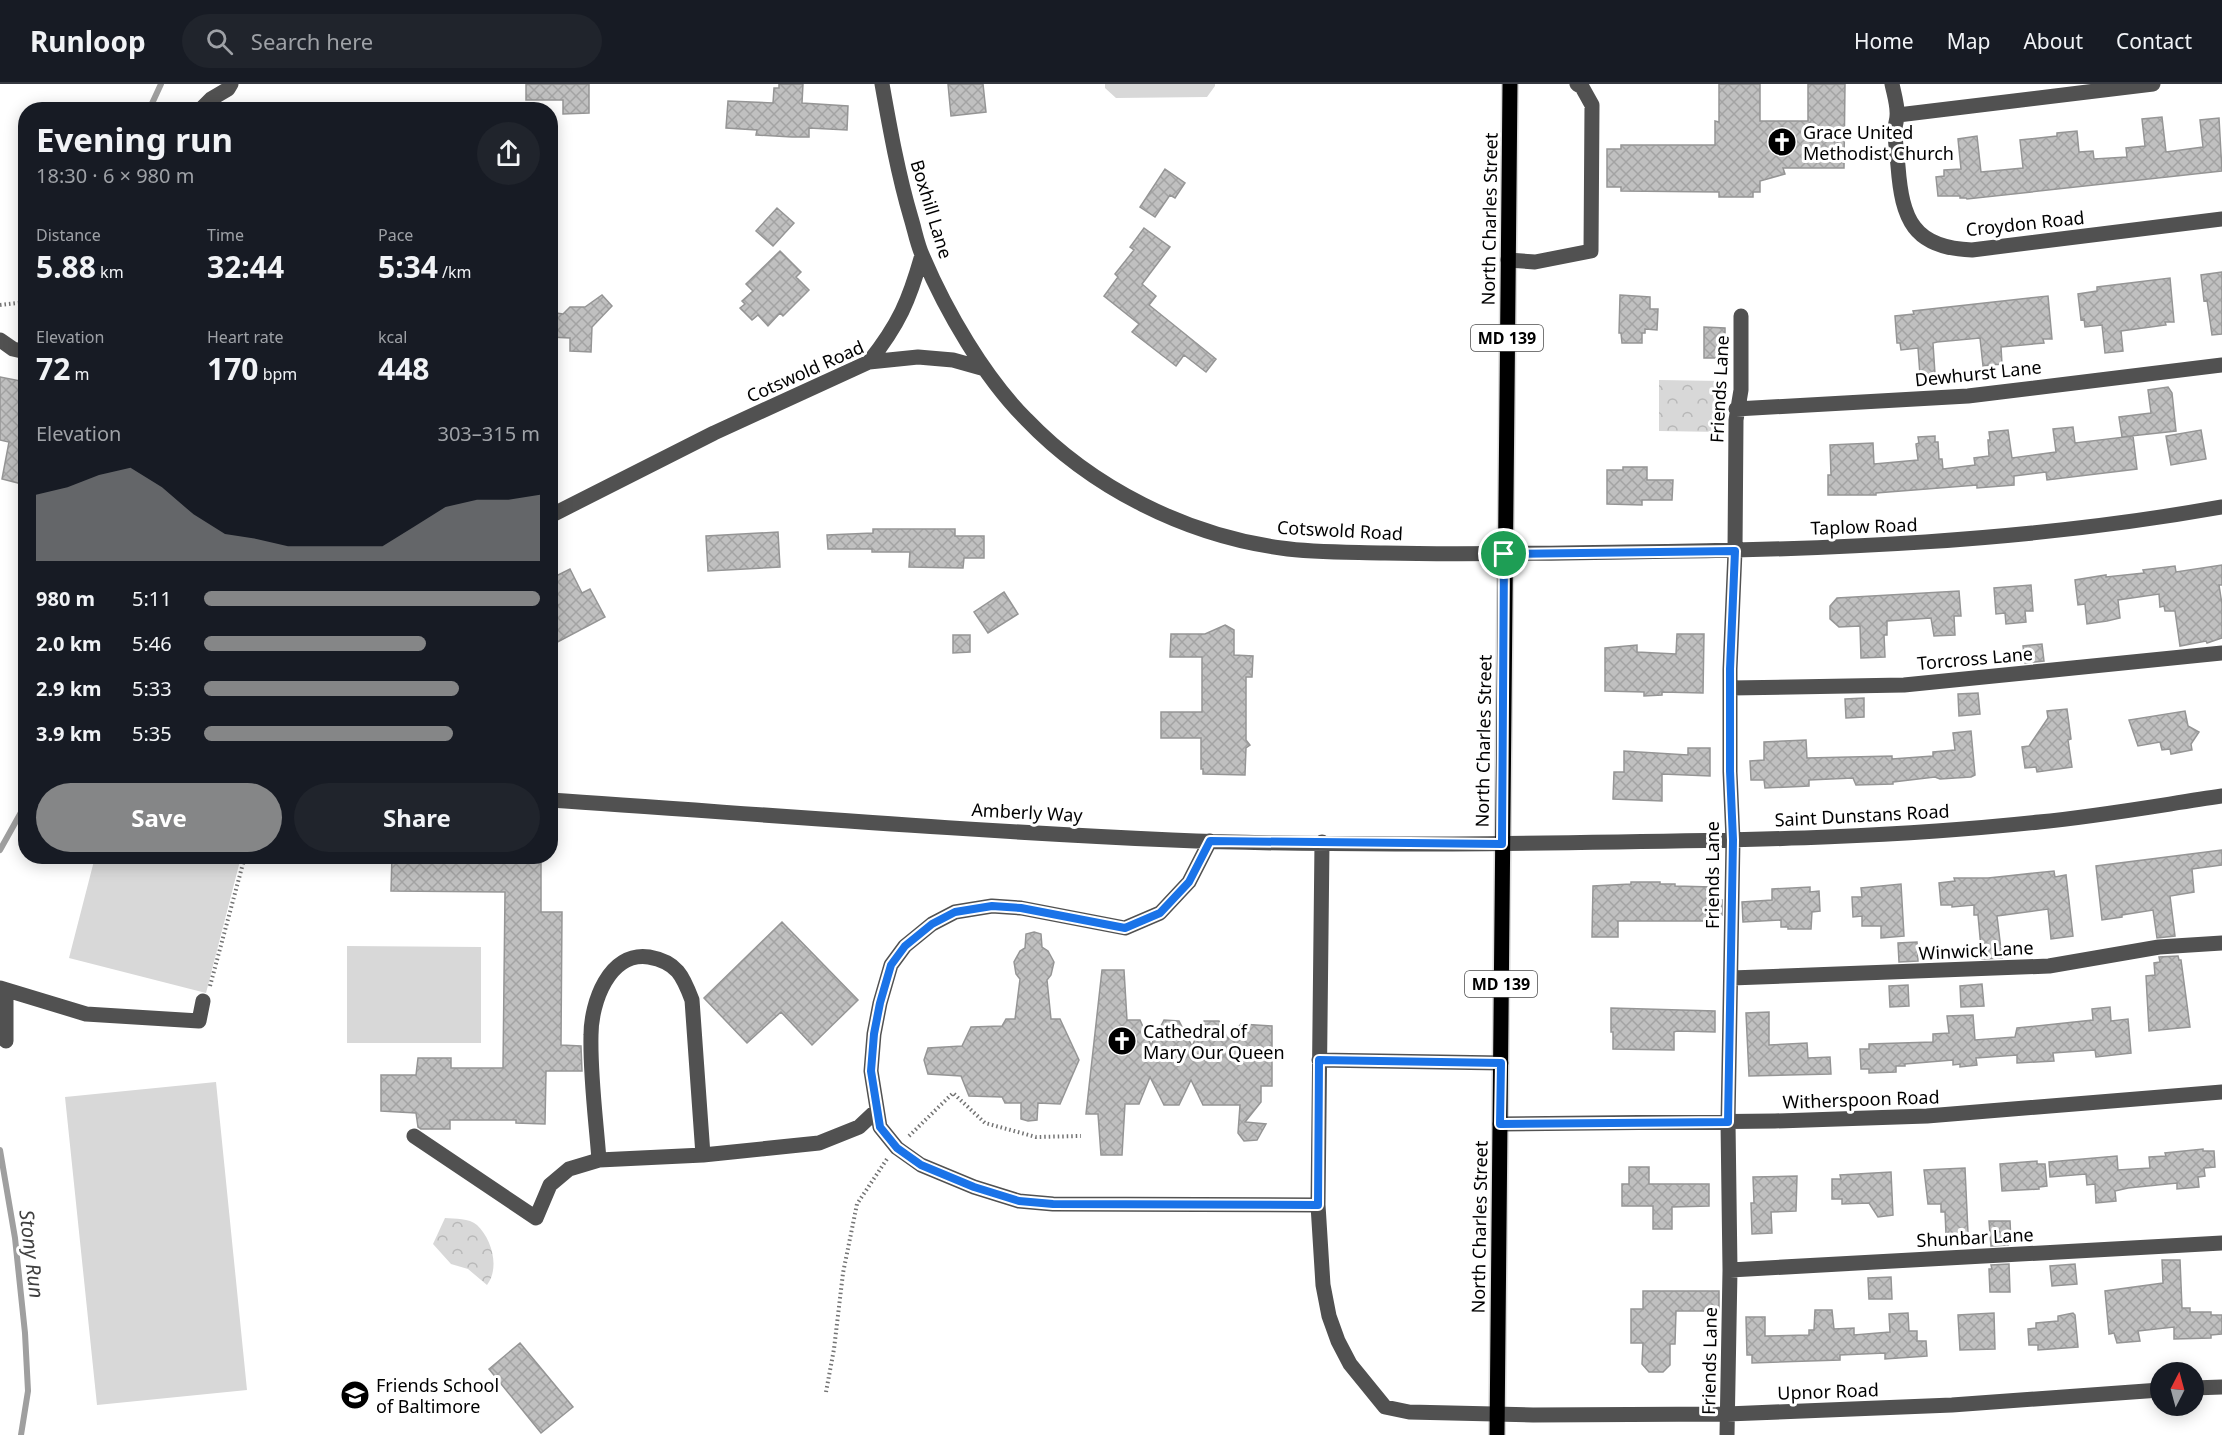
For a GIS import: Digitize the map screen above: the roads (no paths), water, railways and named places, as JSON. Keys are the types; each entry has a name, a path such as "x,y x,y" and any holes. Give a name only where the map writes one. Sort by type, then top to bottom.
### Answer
{"main road":[{"name":"North Charles Street","path":"1497,1435 1510,84"}],"street":[{"path":"208,102 228,89 231,84"},
{"name":"Boxhill Lane","path":"882,84 903,193 922,255 962,334 985,369"},
{"path":"1508,260 1535,262 1591,251 1592,105 1582,87 1577,84"},
{"name":"Croydon Road","path":"1892,84 1898,115 1895,128 1903,207 1911,224 1920,234 1940,246 1972,250 2222,219"},
{"path":"1898,115 2152,84"},
{"path":"869,362 902,315 922,255"},
{"name":"Friends Lane","path":"1727,1435 1730,1270 1728,1122 1733,840 1730,688 1735,551 1736,409 1741,390 1741,316"},
{"path":"0,340 18,350"},
{"name":"Cotswold Road","path":"558,512 714,433 869,362 918,357 953,360 985,369 1026,420 1070,459 1142,503 1195,527 1249,542 1301,550 1504,554"},
{"name":"Dewhurst Lane","path":"1736,409 1968,396 2222,365"},
{"name":"Taplow Road","path":"1504,554 1735,551 1942,542 2162,518 2222,507"},
{"name":"Torcross Lane","path":"1730,688 1904,685 2222,653"},
{"name":"Saint Dunstans Road","path":"1502,844 1889,835 2039,822 2151,809 2222,796"},
{"name":"Amberly Way","path":"558,801 898,824 1210,841 1502,844"},
{"path":"1210,841 1189,882 1160,913 1125,928 1021,908 992,906 955,912 932,924 905,946 891,965 874,1034 871,1071 880,1127 897,1148 921,1165 974,1187 1019,1201 1053,1204 1318,1205"},
{"name":"Upnor Road","path":"1322,842 1318,1205 1323,1285 1329,1316 1338,1341 1350,1364 1385,1407 1409,1412 1497,1414 1623,1416 1727,1414 1952,1406 2150,1391"},
{"name":"Winwick Lane","path":"1731,978 2049,966 2159,947 2222,943"},
{"path":"599,1160 591,1034 595,1002 605,981 618,964 632,957 650,957 674,966 684,978 692,1000 703,1155"},
{"path":"6,1041 3,989 86,1014 199,1021 203,1001"},
{"path":"1319,1060 1501,1063"},
{"name":"Witherspoon Road","path":"1500,1124 1728,1122 1927,1116 2222,1092"},
{"path":"414,1136 536,1218 550,1185 569,1169 599,1160 703,1155 819,1143 859,1127 876,1111"},
{"name":"Shunbar Lane","path":"1730,1270 2222,1244"},
{"path":"2204,1388 2222,1387"}],"waterway":[{"name":"Stony Run","path":"153,102 161,84"},
{"name":"Stony Run","path":"0,850 18,818"},
{"name":"Stony Run","path":"0,1150 15,1238 25,1333 28,1391 21,1435"}],"place":[{"name":"Grace United Methodist Church","path":"1782,142"},
{"name":"Cathedral of Mary Our Queen","path":"1122,1041"},
{"name":"Friends School of Baltimore","path":"355,1395"}]}
